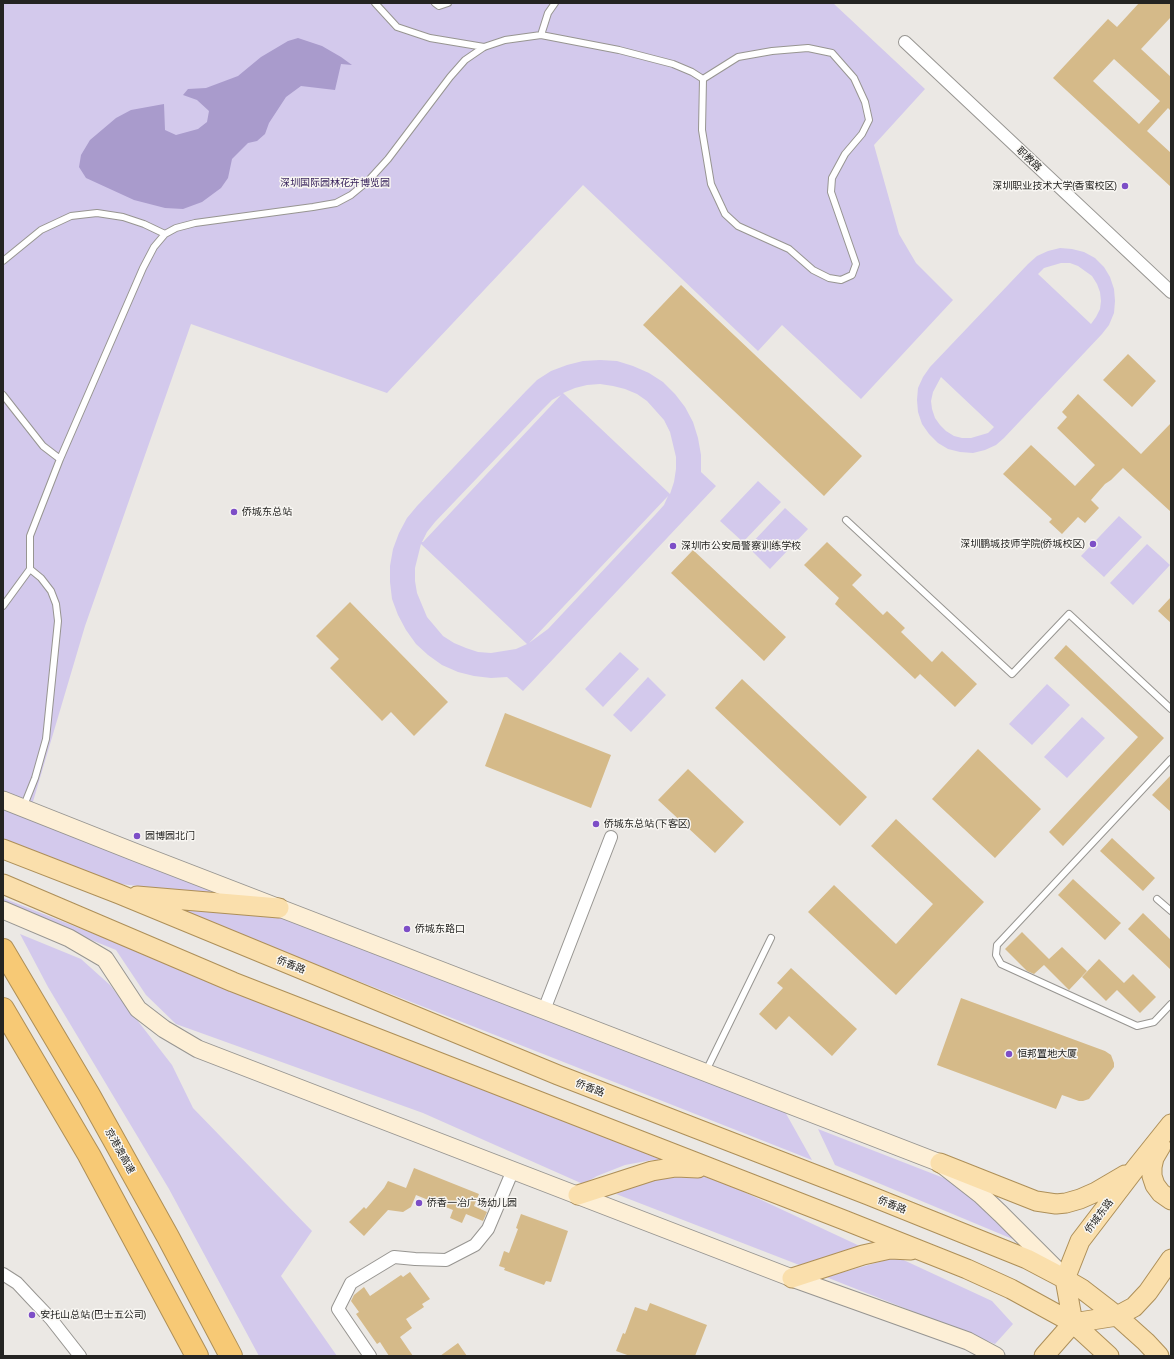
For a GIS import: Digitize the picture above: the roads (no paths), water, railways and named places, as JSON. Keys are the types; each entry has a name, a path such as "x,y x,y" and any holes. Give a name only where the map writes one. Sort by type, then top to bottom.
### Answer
{"highway":[{"name":"京港澳高速","path":"3,950 89,1095 168,1237 231,1356"},
{"path":"3,1009 89,1154 197,1356"}],"main road":[{"path":"3,800 1036,1201 1056,1204 1066,1203 1086,1197 1135,1169"},
{"name":"侨香路","path":"3,849 119,894 558,1075 868,1195 1027,1259 1065,1278 1118,1316 1159,1356"},
{"path":"3,884 233,982 711,1168 920,1251 1011,1289 1073,1323 1109,1356"},
{"path":"119,894 279,908"},
{"path":"3,910 69,938 106,959 138,1009 164,1029 198,1049 792,1278 968,1341 996,1356"},
{"path":"1171,1126 1154,1158 1152,1167 1152,1176 1155,1185 1161,1193 1171,1200"},
{"name":"侨城东路","path":"1065,1278 1080,1241 1135,1169 1171,1126"},
{"path":"940,1163 981,1195 1002,1214 1065,1278 1073,1323"},
{"path":"578,1195 652,1171 676,1167 711,1168"},
{"path":"792,1278 863,1255 890,1249 920,1251"},
{"path":"1044,1356 1073,1323 1118,1316 1134,1307 1148,1292 1171,1259"},
{"path":"1171,1259 1171,1274"}],"street":[{"name":"职教路","path":"905,42 1171,292"},
{"path":"544,1010 610,837"},
{"path":"370,1356 338,1309 351,1283 394,1257 446,1260 475,1245 488,1229 513,1170"},
{"path":"3,1274 17,1283 51,1319 80,1356"}],"lane":[{"path":"375,3 397,27 430,38 484,47"},
{"path":"435,3 440,6 448,3"},
{"path":"540,35 548,13 555,3"},
{"path":"3,606 30,568 30,536 60,459 143,268 154,247 165,234 176,228 196,223 313,208 336,203 351,195 368,181 388,159 450,77 465,60 484,47 505,40 540,35 619,50 673,64 692,72 703,79"},
{"path":"808,48 832,53 854,78 865,102 869,120 862,134 846,154 832,178 831,192 856,264 852,275 841,280 829,278 813,270 789,249 738,226 725,214 711,184 702,130 703,79 738,57 772,51 808,48"},
{"path":"3,261 41,230 71,216 97,213 123,217 144,224 165,234"},
{"path":"3,395 43,446 60,459"},
{"path":"846,520 1012,674 1069,614 1171,709"},
{"path":"23,808 35,778 46,740 58,621 56,604 51,591 41,578 30,568"},
{"path":"1171,759 997,945 996,955 1001,964 1137,1026 1154,1022 1171,1004"},
{"path":"1157,899 1171,912"},
{"path":"705,1072 771,938"}],"place":[{"name":"深圳职业技术大学(香蜜校区)","path":"1125,186"},
{"name":"侨城东总站","path":"234,512"},
{"name":"深圳鹏城技师学院(侨城校区)","path":"1093,544"},
{"name":"深圳市公安局警察训练学校","path":"673,546"},
{"name":"侨城东总站 (下客区)","path":"596,824"},
{"name":"园博园北门","path":"137,836"},
{"name":"侨城东路口","path":"407,929"},
{"name":"恒邦置地大厦","path":"1009,1054"},
{"name":"侨香一冶广场幼儿园","path":"419,1203"},
{"name":"安托山总站 (巴士五公司)","path":"32,1315"}],"park label":[{"name":"深圳国际园林花卉博览园","path":"335,183"}]}
